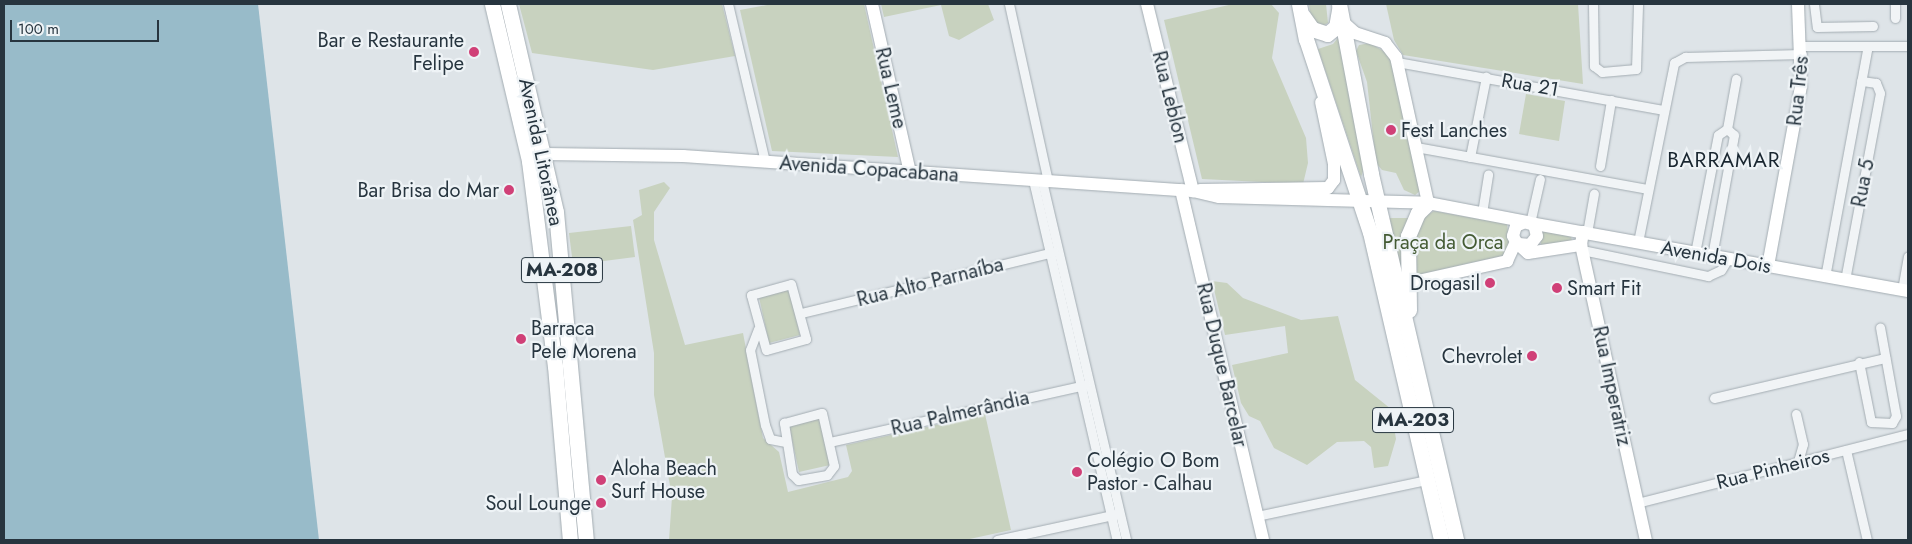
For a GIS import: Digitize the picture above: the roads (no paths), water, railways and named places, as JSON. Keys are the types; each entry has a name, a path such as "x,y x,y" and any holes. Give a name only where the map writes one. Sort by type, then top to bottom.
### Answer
{"main road":[{"name":"Avenida Litorânea","path":"492,4 526,140 555,366 570,540"},
{"name":"Avenida Litorânea","path":"508,4 545,154 564,284 586,540"},
{"name":"Rua Leme","path":"872,4 910,172"},
{"name":"Rua Leblon","path":"1147,4 1187,190"},
{"path":"1299,4 1309,26 1323,34 1336,27 1339,4"},
{"name":"MA-203","path":"1299,4 1311,55 1361,201 1441,540"},
{"path":"1339,4 1371,174 1403,284"},
{"name":"Rua Três","path":"1768,266 1800,103 1802,50 1798,4"},
{"path":"1344,23 1355,33 1385,43 1397,62 1428,203"},
{"name":"Avenida Copacabana","path":"1187,190 1219,187 1319,190 1331,185 1334,164 1311,55"},
{"name":"Avenida Copacabana","path":"545,154 765,162 1187,190 1219,197 1378,202"},
{"path":"1361,201 1371,174"},
{"name":"Rua Duque Barcelar","path":"1187,190 1263,540"},
{"path":"1378,202 1428,203 1482,213 1511,224 1529,223 1537,232 1536,240 1530,245 1518,243"},
{"path":"1403,284 1408,236 1418,213 1428,203"},
{"name":"Avenida Dois","path":"1529,223 1583,240 1638,242 1906,292"},
{"path":"1511,224 1518,243 1533,255 1583,240"},
{"path":"538,234 546,252 549,282 564,284"},
{"name":"Rua Imperatriz","path":"1583,240 1646,540"},
{"path":"1385,299 1403,284 1507,261 1518,243"},
{"name":"MA-203","path":"1403,284 1409,334 1456,540"}],"street":[{"path":"728,4 765,162"},
{"path":"1009,4 1054,252 1116,514 1126,540"},
{"path":"1593,4 1594,66 1602,72 1636,69 1638,4"},
{"path":"1814,4 1817,27 1873,26"},
{"path":"1895,4 1895,18"},
{"path":"1825,276 1868,46"},
{"path":"1638,242 1671,71 1679,59 1868,46 1908,46"},
{"name":"Rua 21","path":"1397,62 1663,110"},
{"path":"1470,157 1486,77"},
{"path":"1695,253 1718,136 1727,129 1736,80"},
{"name":"Rua 5","path":"1845,280 1880,87 1861,81"},
{"path":"1600,166 1611,100"},
{"path":"1712,256 1734,135 1727,129"},
{"path":"1416,147 1648,189"},
{"path":"1482,213 1488,174"},
{"path":"1529,223 1540,179"},
{"path":"1594,194 1583,240 1708,276 1721,270 1728,259"},
{"name":"Rua Alto Parnaíba","path":"802,313 1054,252"},
{"path":"1906,292 1908,257"},
{"path":"792,285 802,313 807,337 803,342 766,350 758,329 751,297 755,292 792,285"},
{"path":"1880,327 1896,416 1886,425"},
{"path":"758,329 750,350 765,425 770,439 786,442"},
{"path":"1714,398 1858,362 1885,358"},
{"path":"1858,362 1871,422 1886,425"},
{"name":"Rua Palmerândia","path":"830,442 1085,385"},
{"path":"818,412 824,414 830,442 832,471 798,480 792,474 786,442 787,419 818,412"},
{"path":"1796,414 1803,444 1798,462"},
{"path":"1886,425 1889,439"},
{"name":"Rua Pinheiros","path":"1637,503 1908,434"},
{"path":"1846,450 1867,540"},
{"path":"1257,516 1427,480"},
{"path":"997,540 1116,514"},
{"path":"1116,514 1117,540"}],"water":[{"path":"4,4 258,4 319,540 4,540"}],"place":[{"name":"Bar e Restaurante Felipe","path":"474,52"},
{"name":"Fest Lanches","path":"1391,130"},
{"name":"Bar Brisa do Mar","path":"509,190"},
{"name":"Drogasil","path":"1490,283"},
{"name":"Smart Fit","path":"1557,288"},
{"name":"Barraca Pele Morena","path":"521,339"},
{"name":"Chevrolet","path":"1532,356"},
{"name":"Colégio O Bom Pastor - Calhau","path":"1077,472"},
{"name":"Aloha Beach Surf House","path":"601,480"},
{"name":"Soul Lounge","path":"601,503"}],"district":[{"name":"BARRAMAR","path":"1724,160"}],"park label":[{"name":"Praça da Orca","path":"1443,242"}]}
